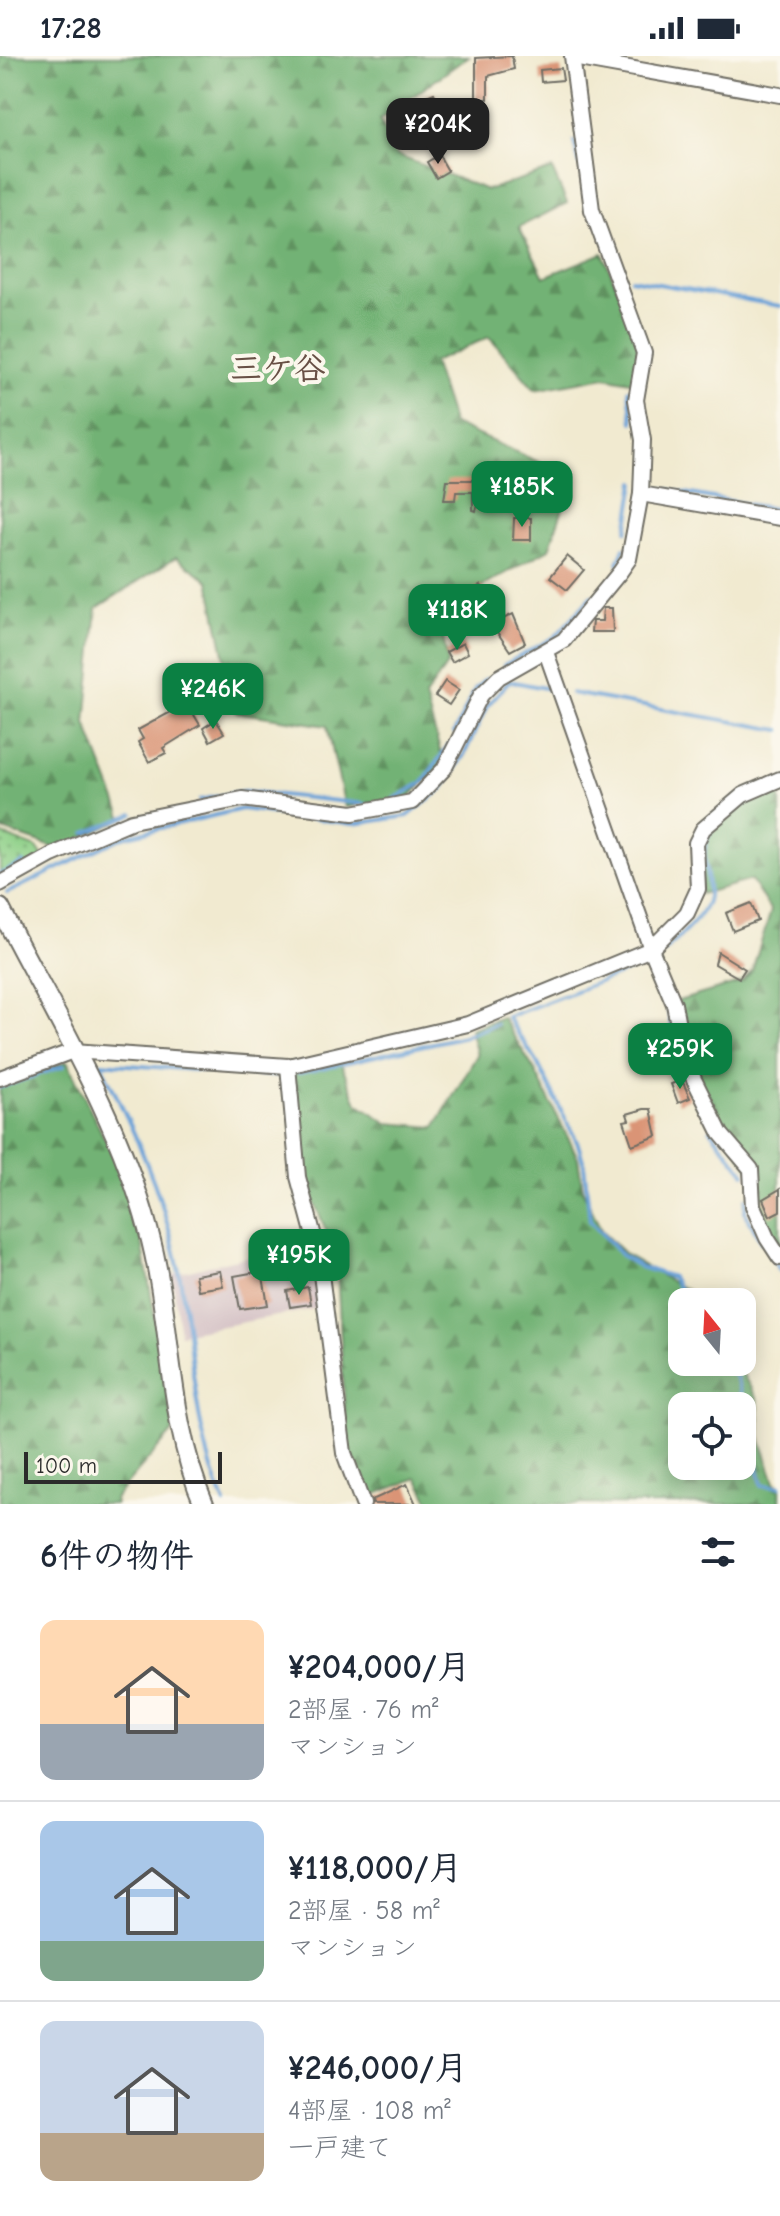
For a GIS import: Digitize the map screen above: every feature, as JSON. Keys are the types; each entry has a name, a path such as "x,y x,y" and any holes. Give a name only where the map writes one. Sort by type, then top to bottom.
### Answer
{"street":[{"path":"0,884 52,855 132,821 242,799 353,813 412,802 444,769 481,695 499,677 564,640 629,559 641,494 643,440 636,400 644,353 592,210 573,57 780,95"},
{"path":"641,494 780,518"},
{"path":"546,652 651,949 674,1004 685,1061 721,1134 751,1169 753,1206 763,1231 780,1258"},
{"path":"0,1078 73,1051 288,1066 468,1024 651,949 687,913 698,889 696,843 703,829 743,795 780,779"},
{"path":"0,908 110,1120 149,1231 179,1422 204,1504"},
{"path":"288,1066 298,1177 318,1251 344,1453 363,1504"}],"shaded area":[{"path":"311,1242 319,1308 180,1334 172,1274"}],"green space":[{"path":"0,56 469,56 380,120 396,155 487,190 552,169 567,203 519,227 544,277 603,253 638,339 636,383 605,377 535,390 489,337 433,362 453,424 552,468 563,508 549,549 438,611 448,663 425,697 444,765 409,797 345,807 327,726 236,712 209,581 176,557 97,608 86,723 123,819 58,849 0,829"},
{"path":"780,783 780,1250 756,1207 757,1180 724,1132 691,1066 678,1001 742,982 752,971 771,911 751,880 701,894 700,849 704,837 720,817"},
{"path":"0,834 37,848 43,857 0,878"},
{"path":"502,1017 535,1071 578,1158 583,1191 602,1232 626,1255 683,1288 668,1288 668,1376 744,1376 753,1392 668,1392 668,1480 756,1480 756,1397 761,1441 775,1482 780,1485 780,1504 431,1504 417,1478 364,1499 353,1470 346,1431 336,1253 306,1184 292,1075 340,1061 357,1103 388,1123 435,1127 477,1055 470,1029"},
{"path":"67,1061 127,1185 139,1224 174,1430 114,1499 115,1504 0,1504 0,1086"}],"building":[{"path":"512,56 514,69 488,76 488,99 476,99 476,58"},
{"path":"561,68 563,80 541,82 540,70"},
{"path":"434,93 440,105 455,98 462,112 428,127 430,132 421,136 407,117 428,104 424,97"},
{"path":"439,155 448,171 436,178 427,162"},
{"path":"482,472 495,473 494,491 482,490 476,511 473,510 473,492 456,492 455,500 444,500 447,480 482,480"},
{"path":"514,518 531,518 531,540 513,540"},
{"path":"567,556 584,570 567,590 550,577"},
{"path":"481,585 488,597 472,606 465,594"},
{"path":"603,608 612,608 613,632 591,632 592,621 602,621"},
{"path":"513,614 525,643 510,651 495,629 499,627 497,622"},
{"path":"463,643 468,653 452,662 446,652"},
{"path":"445,681 459,690 449,705 435,696"},
{"path":"187,703 200,725 163,748 166,753 149,762 138,742 143,739 138,730"},
{"path":"216,720 224,733 210,741 203,728"},
{"path":"751,903 758,921 733,931 726,913"},
{"path":"718,952 745,969 739,978 715,964"},
{"path":"682,1080 690,1098 678,1103 671,1084"},
{"path":"651,1109 657,1136 632,1145 624,1121 629,1120 627,1114"},
{"path":"780,1189 780,1211 770,1216 763,1199"},
{"path":"220,1271 223,1286 198,1290 195,1275"},
{"path":"262,1271 268,1305 240,1309 234,1276"},
{"path":"308,1287 311,1304 290,1307 287,1291"},
{"path":"407,1484 416,1504 373,1504 372,1500"}],"waterway":[{"path":"574,142 580,165"},
{"path":"631,279 780,306"},
{"path":"629,390 633,422"},
{"path":"627,531 635,482"},
{"path":"657,488 780,510"},
{"path":"618,563 624,548"},
{"path":"504,665 555,637 592,596"},
{"path":"454,733 475,689 486,679"},
{"path":"7,893 123,837 242,809 353,824 408,816 442,789 464,755 487,706 509,681 550,689"},
{"path":"571,693 780,730"},
{"path":"394,799 422,783 449,745"},
{"path":"200,800 244,791 365,804"},
{"path":"738,808 754,797"},
{"path":"86,833 133,814"},
{"path":"664,952 697,919 706,904 705,848 710,832"},
{"path":"0,874 23,863"},
{"path":"507,1017 652,962"},
{"path":"668,1008 675,1051 684,1076"},
{"path":"507,1017 537,1062 578,1144 584,1164 590,1221 622,1256 640,1267 672,1277 679,1288"},
{"path":"299,1073 465,1036 496,1024"},
{"path":"100,1063 144,1158 170,1232 182,1288 205,1444 225,1504"},
{"path":"100,1063 278,1076"},
{"path":"0,1087 64,1066"},
{"path":"710,1130 745,1174"},
{"path":"746,1199 745,1212 761,1242"},
{"path":"773,1259 780,1271"},
{"path":"735,1376 762,1485 780,1486"}],"district":[{"name":"三ケ谷","path":"278,368"}]}
